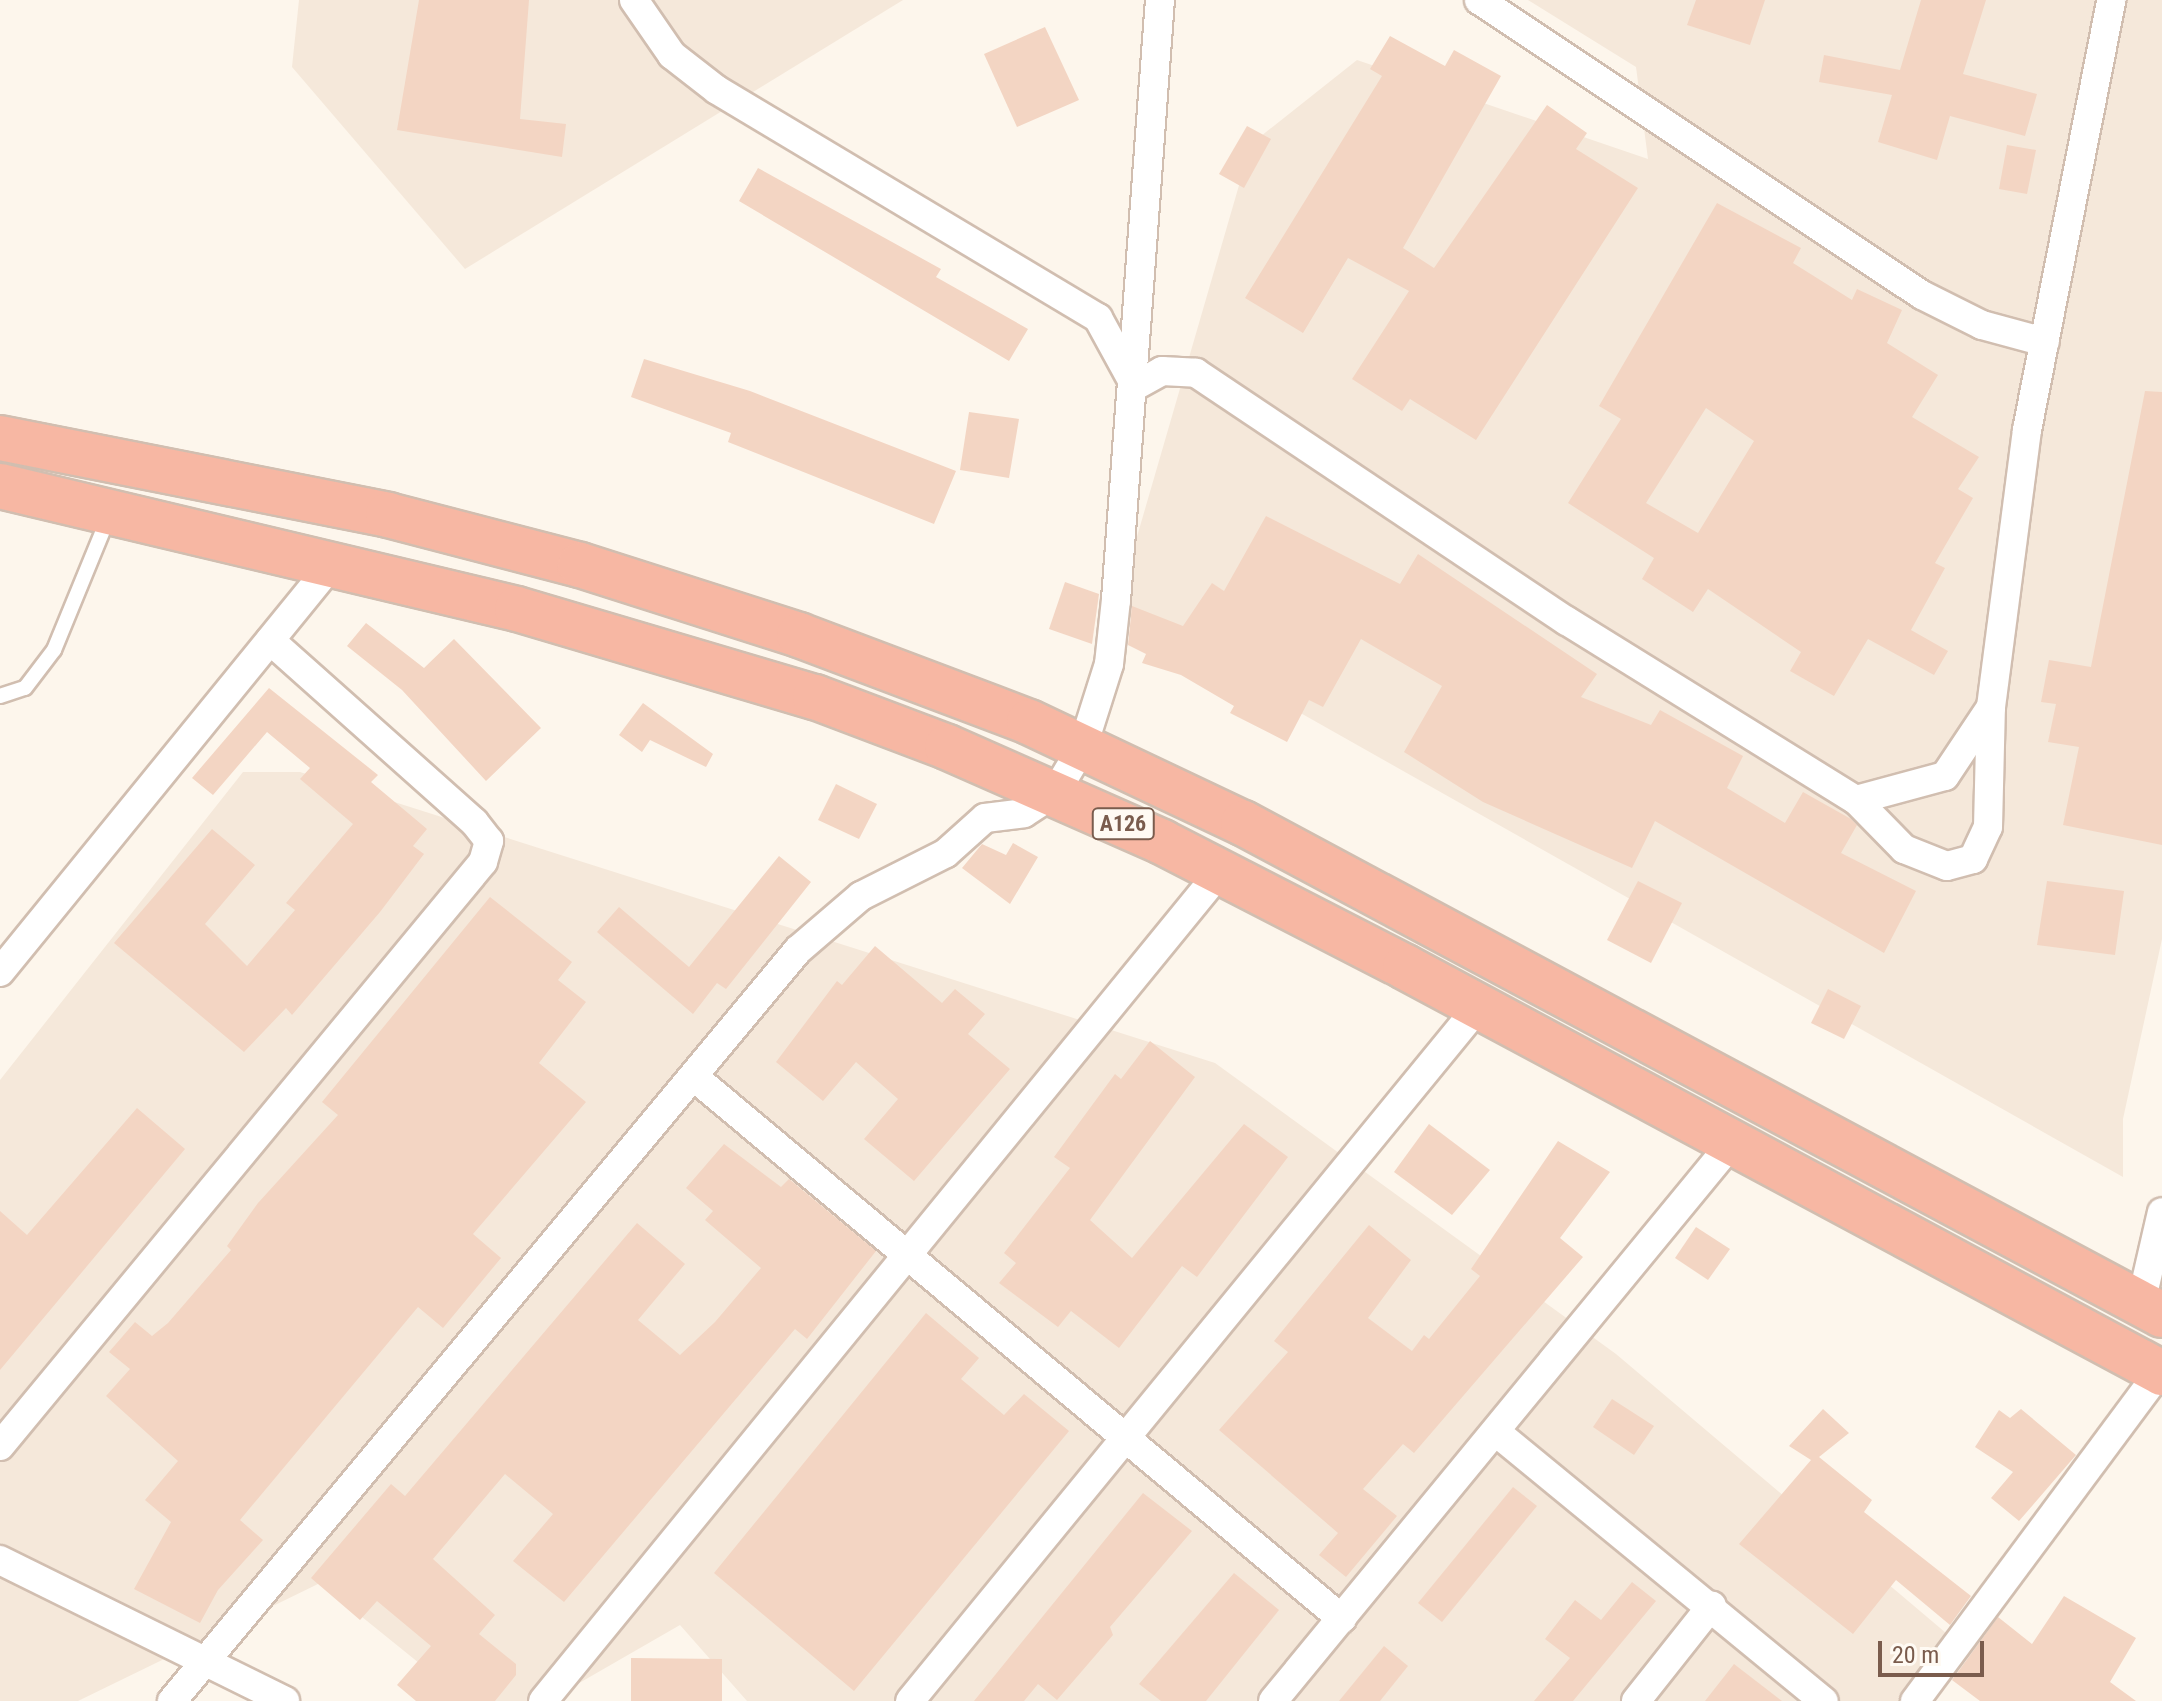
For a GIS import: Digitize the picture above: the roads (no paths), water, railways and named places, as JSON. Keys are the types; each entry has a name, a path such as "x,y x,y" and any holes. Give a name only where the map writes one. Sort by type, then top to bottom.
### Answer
{"highway":[{"name":"A126","path":"0,438 388,515 580,565 899,670 1083,746 1243,823 2152,1309"},
{"name":"A126","path":"0,486 332,564 815,697 1055,793 1219,873 1478,1007 1730,1145 2161,1373"}],"street":[{"path":"634,0 672,55 717,90 1098,318 1135,386"},
{"path":"172,1701 798,950 861,896 946,853 985,818 1024,813 1055,793 1083,746 1109,664 1135,386 1160,0"},
{"path":"1479,0 1922,295 1982,325 2045,342"},
{"path":"1135,386 1162,371 1196,373 1567,621 1856,800 1904,849 1947,866 1973,859 1988,827 1991,707 2045,342 2111,0"},
{"path":"0,972 332,564"},
{"path":"0,1446 483,862 489,841 474,822 270,640"},
{"path":"1856,800 1945,776 1991,707"},
{"path":"543,1701 911,1257 1219,873"},
{"path":"910,1701 1478,1007"},
{"path":"693,1076 1342,1619"},
{"path":"1273,1701 1730,1145"},
{"path":"2152,1309 2162,1212"},
{"path":"1915,1701 2161,1373"},
{"path":"1496,1432 1712,1605 1824,1701"},
{"path":"0,1560 285,1701"},
{"path":"1636,1701 1712,1605"}],"lane":[{"path":"0,696 25,688 54,650 110,513"}]}
